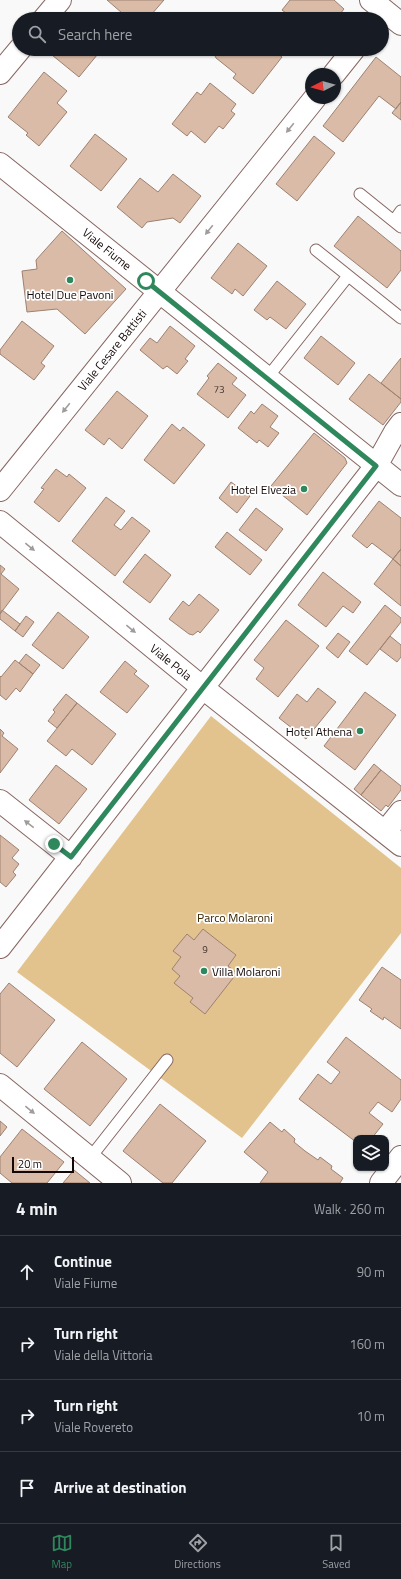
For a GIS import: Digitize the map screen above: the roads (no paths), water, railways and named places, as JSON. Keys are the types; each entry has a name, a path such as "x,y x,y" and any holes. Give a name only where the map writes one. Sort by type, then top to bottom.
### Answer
{"street":[{"path":"50,12 60,0"},
{"path":"0,73 14,56"},
{"path":"339,68 348,56"},
{"name":"Viale Cesare Battisti","path":"0,490 310,104"},
{"name":"Viale Fiume","path":"0,164 401,485"},
{"path":"0,947 376,466 401,424"},
{"path":"376,466 401,451"},
{"name":"Viale Pola","path":"0,522 203,688 393,839"},
{"path":"0,801 71,857"},
{"path":"393,839 401,812"},
{"path":"0,1085 120,1183"},
{"path":"381,1183 401,1157"}],"lane":[{"path":"360,194 397,224 401,211"},
{"path":"316,250 401,318"},
{"path":"267,378 348,276"},
{"path":"90,1158 167,1060"}],"place":[{"name":"Hotel Due Pavoni","path":"70,280"},
{"name":"Hotel Elvezia","path":"304,489"},
{"name":"Hotel Athena","path":"360,731"},
{"name":"Villa Molaroni","path":"204,971"}],"park label":[{"name":"Parco Molaroni","path":"235,917"}]}
